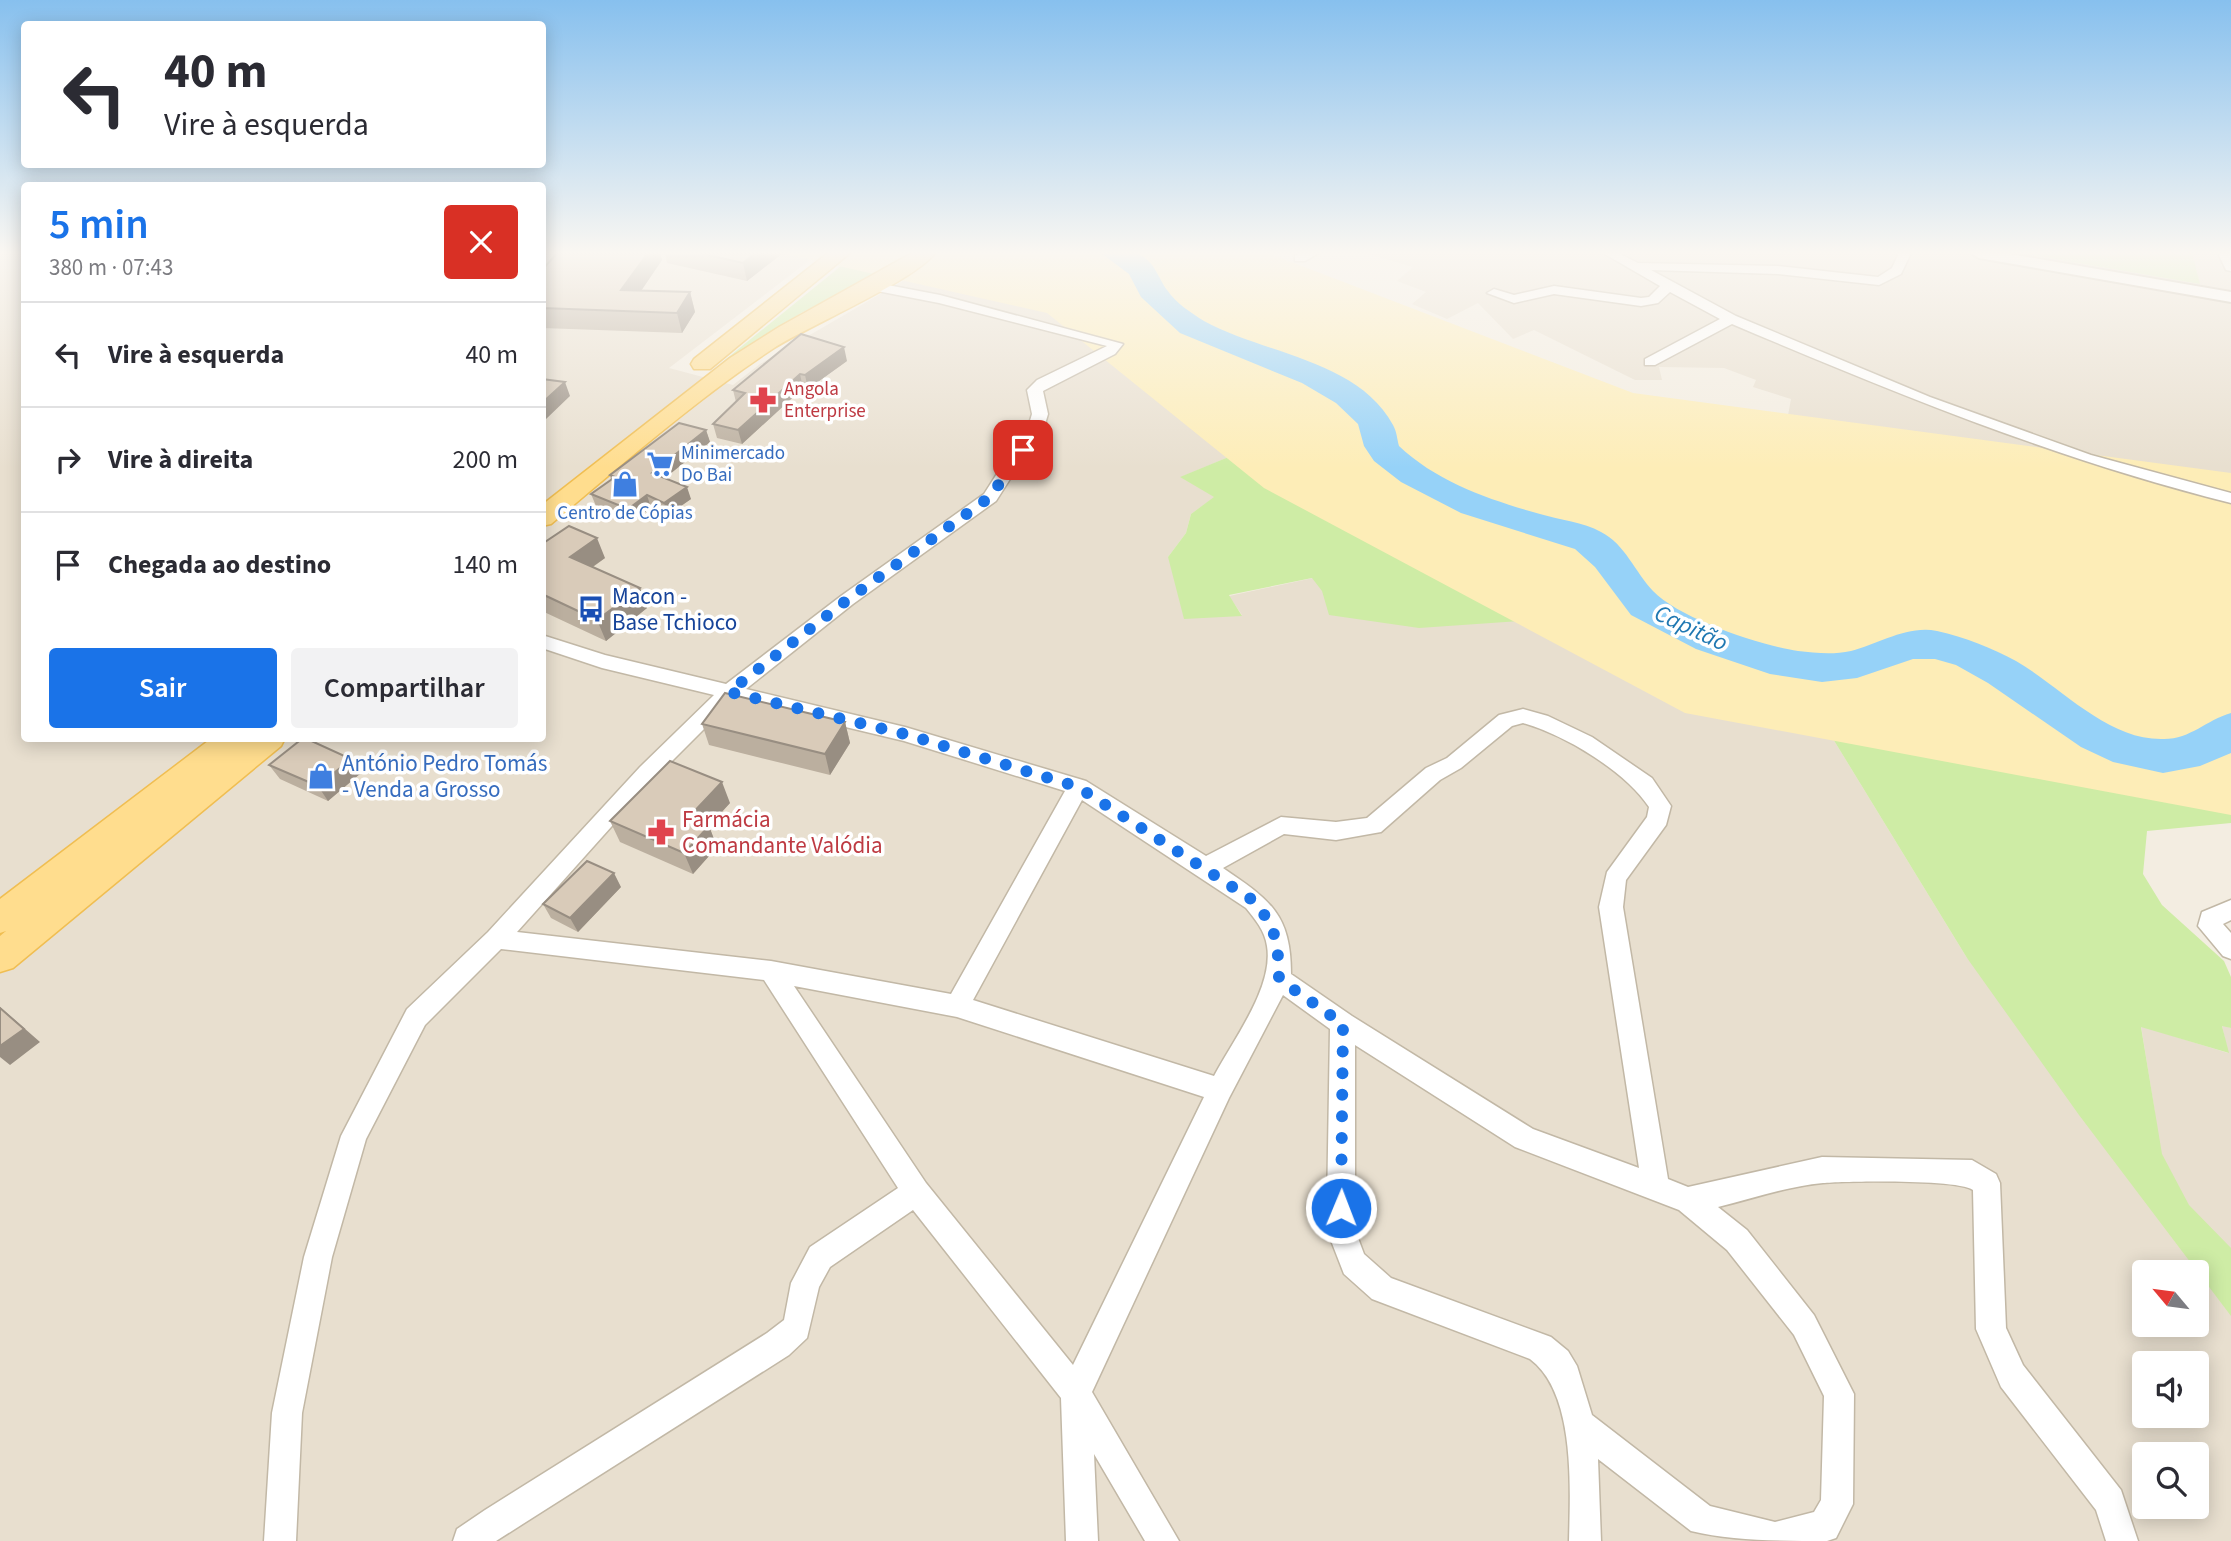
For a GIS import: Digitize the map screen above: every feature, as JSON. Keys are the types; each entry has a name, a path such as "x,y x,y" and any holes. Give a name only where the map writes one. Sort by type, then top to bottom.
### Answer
{"main road":[{"path":"546,490 751,325"},
{"path":"546,514 738,363 798,325"},
{"path":"0,919 229,742"},
{"path":"0,957 265,742"}],"street":[{"path":"280,1541 287,1413 318,1257 354,1136 416,1017 496,939 647,773 729,692 847,600 990,497 1037,424 1040,414 1035,390 1042,383 1110,351 1116,344 1041,325"},
{"path":"1650,362 1720,325"},
{"path":"1745,325 1925,400 2059,448 2231,498"},
{"path":"546,642 602,661 905,734 1078,787 1254,901 1271,923 1279,946 1279,979 1220,1090 1076,1393 1082,1541"},
{"path":"1205,867 1281,825 1336,831 1373,826 1433,774 1454,763 1506,720 1523,716 1541,721 1586,742 1644,784 1660,806 1658,819 1615,878 1611,907 1656,1189"},
{"path":"957,1006 1078,787"},
{"path":"2231,909 2210,919 2210,926 2231,950"},
{"path":"496,939 771,971 957,1006 1220,1090"},
{"path":"771,971 916,1192 1076,1393 1164,1541"},
{"path":"1279,979 1343,1024 1524,1138 1688,1200 1737,1240 1804,1325 1839,1394 1837,1504 1824,1525 1775,1538 1702,1520 1580,1425"},
{"path":"1343,1024 1341,1208 1344,1238 1354,1264 1382,1289 1540,1348 1558,1362 1569,1386 1580,1425 1585,1541"},
{"path":"1688,1200 1822,1170 1936,1170 1972,1173 1986,1183 1991,1329 2012,1376 2110,1501 2122,1541"},
{"path":"469,1541 496,1521 778,1344 797,1328 805,1283 820,1258 916,1192"}],"shaded area":[{"path":"0,325 21,325 21,742 546,742 546,325 725,325 669,368 733,385 760,364 827,325 1067,325 1260,444 1181,477 1215,497 1191,514 1186,533 1168,557 1242,615 1229,596 1313,578 1365,561 1819,716 1967,958 2155,1113 2141,1026 2228,1053 2222,1025 2231,1028 2231,1541 0,1541"},
{"path":"1499,325 2231,325 2231,527 1784,437 1791,399 1753,387 1756,380 1724,368 1659,367 1662,380 1635,380 1534,330 1513,339"}],"green space":[{"path":"768,325 782,325 720,364"},
{"path":"1260,444 2231,606 2231,823 2147,831 2143,874 2162,905 2224,961 2231,977 2231,1028 2222,1026 2229,1053 2141,1027 2162,1154 2189,1205 2231,1248 2231,1316 2209,1287 2209,1260 2189,1260 2079,1115 1967,958 1819,716 1520,621 1419,628 1329,615 1322,591 1312,578 1229,595 1242,616 1184,619 1168,557 1186,533 1191,514 1214,497 1180,477"}],"sand":[{"path":"1062,325 1455,325 1633,393 2231,473 2231,815 1685,713 1264,488"}],"building":[{"path":"801,334 844,347 805,375 800,374 738,430 713,424 745,393 733,390"},
{"path":"546,380 565,382 546,399"},
{"path":"679,423 706,430 652,473 687,487 664,503 647,495 628,509 591,494 615,477 610,475"},
{"path":"569,526 597,538 570,557 640,588 597,620 546,596 546,541"},
{"path":"725,693 845,722 825,754 702,724"},
{"path":"298,742 314,742 351,759 318,786 269,765"},
{"path":"670,761 722,782 689,817 709,826 684,853 610,821"},
{"path":"587,861 614,873 570,918 543,904"},
{"path":"0,1008 24,1029 0,1046"}],"waterway":[{"name":"Capitão","path":"1189,325 1214,338 1289,366 1337,389 1365,411 1378,429 1381,446 1386,453 1413,474 1474,505 1589,541 1602,551 1645,606 1664,618 1738,650 1796,665 1822,668 1846,666 1913,645 1936,645 1970,655 2003,673 2096,736 2129,750 2163,756 2200,750 2231,729"}],"place":[{"name":"Angola Enterprise","path":"763,400"},
{"name":"Minimercado Do Bai","path":"660,464"},
{"name":"Centro de Cópias","path":"625,484"},
{"name":"Macon - Base Tchioco","path":"591,609"},
{"name":"António Pedro Tomás - Venda a Grosso","path":"321,776"},
{"name":"Farmácia Comandante Valódia","path":"661,832"}],"route":[{"path":"1023,450 990,497 847,600 729,692 905,734 1078,787 1254,901 1271,923 1279,946 1279,979 1343,1024 1341,1208"}]}
